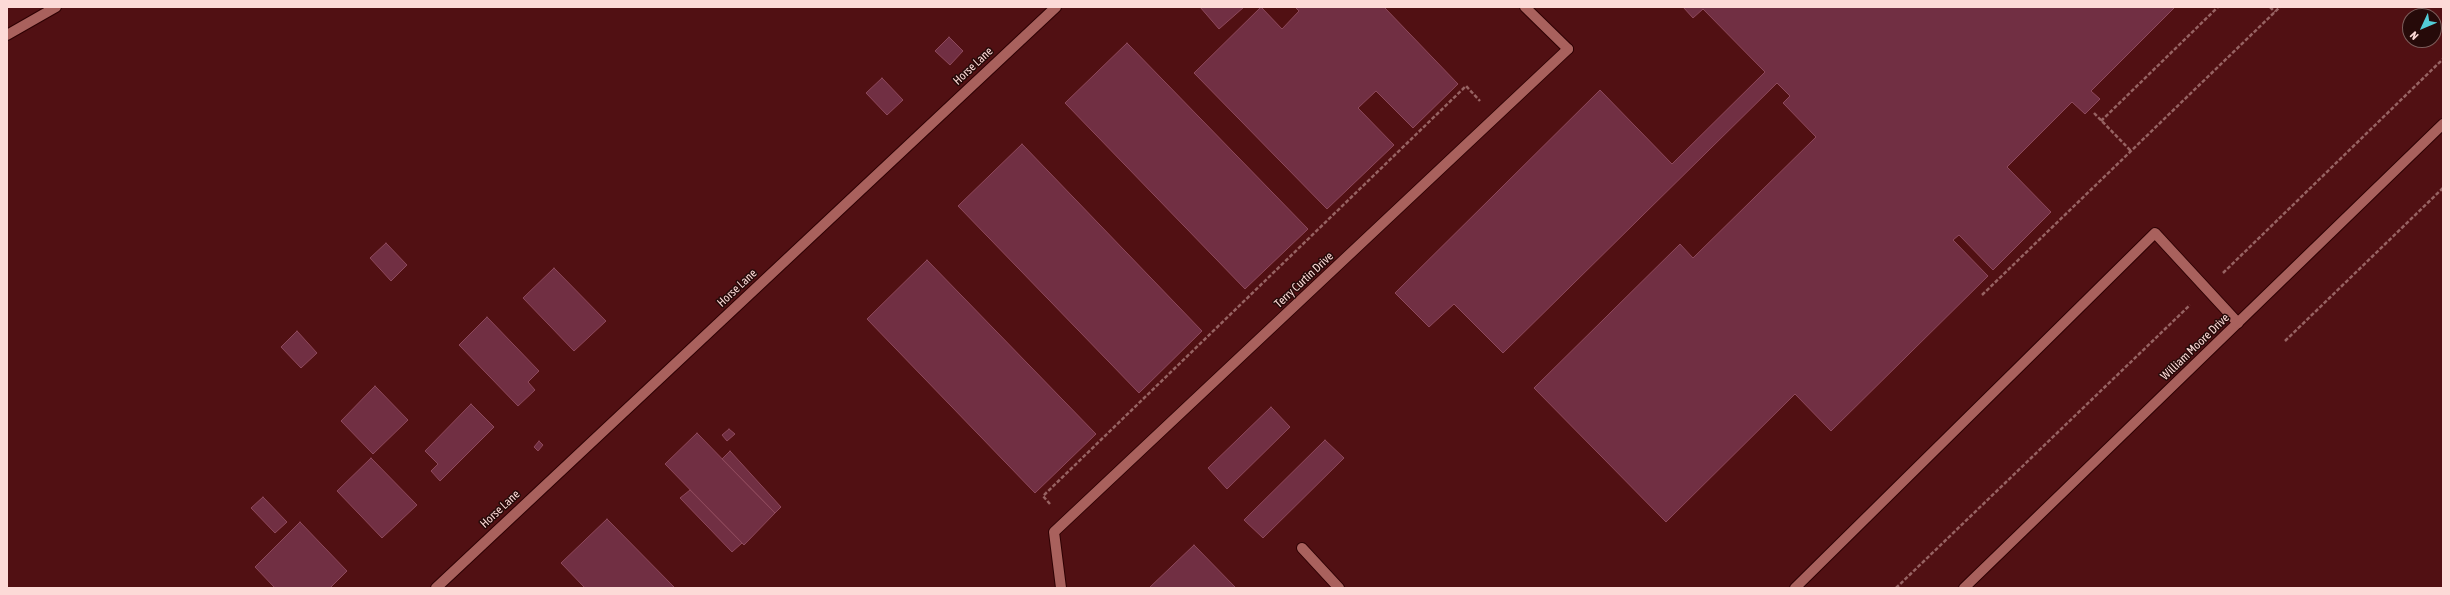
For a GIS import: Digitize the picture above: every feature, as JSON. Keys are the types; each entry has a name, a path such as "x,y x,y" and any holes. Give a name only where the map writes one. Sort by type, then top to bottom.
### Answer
{"street":[{"path":"7,34 56,7"},
{"name":"Horse Lane","path":"436,588 1056,7"},
{"name":"Terry Curtin Drive","path":"1062,588 1054,532 1568,49 1525,7"},
{"name":"William Moore Drive","path":"1964,588 2443,124"},
{"path":"1795,588 2155,233 2238,323"},
{"path":"1302,548 1339,588"}],"path":[{"path":"2101,121 2218,7"},
{"path":"2270,7 2275,12"},
{"path":"1982,295 2280,7"},
{"path":"1896,588 2443,59"},
{"path":"1066,521 1043,496 1466,86 1496,117"},
{"path":"2094,113 2131,151"},
{"path":"2285,340 2443,188"}],"building":[{"path":"1200,7 1244,7 1219,29"},
{"path":"1261,7 1282,29 1299,11 1295,7 1384,7 1458,84 1413,128 1376,91 1358,108 1394,145 1327,209 1194,73"},
{"path":"1683,7 2175,7 2091,91 2100,99 2085,114 2072,102 2007,167 2051,212 1993,270 1959,235 1953,240 1988,276 1831,431 1795,394 1666,522 1534,388 1680,244 1693,258 1816,137 1783,103 1790,96 1777,83 1503,353 1454,304 1429,327 1395,293 1600,90 1672,164 1765,72 1703,9 1693,18"},
{"path":"949,37 963,51 950,65 935,51"},
{"path":"1127,43 1308,229 1245,289 1065,103"},
{"path":"882,78 903,100 887,115 866,93"},
{"path":"1022,144 1202,331 1139,393 958,206"},
{"path":"386,243 407,265 391,281 370,258"},
{"path":"927,260 1096,434 1035,493 867,319"},
{"path":"554,268 606,321 574,351 523,298"},
{"path":"487,317 539,371 528,382 535,390 518,406 459,345"},
{"path":"297,331 317,353 301,368 281,347"},
{"path":"375,386 408,420 373,454 341,421"},
{"path":"471,404 494,427 440,481 431,471 438,464 425,451"},
{"path":"1271,407 1290,427 1227,489 1208,468"},
{"path":"729,429 735,434 727,441 722,435"},
{"path":"697,433 775,513 744,545 665,464"},
{"path":"1325,440 1344,458 1263,538 1244,520"},
{"path":"539,441 543,445 538,451 534,447"},
{"path":"730,451 781,507 775,513 722,459"},
{"path":"371,458 417,505 382,538 337,491"},
{"path":"690,490 742,543 732,552 680,498"},
{"path":"263,497 287,522 275,533 251,508"},
{"path":"607,519 675,588 585,588 561,563"},
{"path":"300,522 347,571 330,588 275,588 255,567"},
{"path":"1194,545 1236,588 1149,588"}]}
